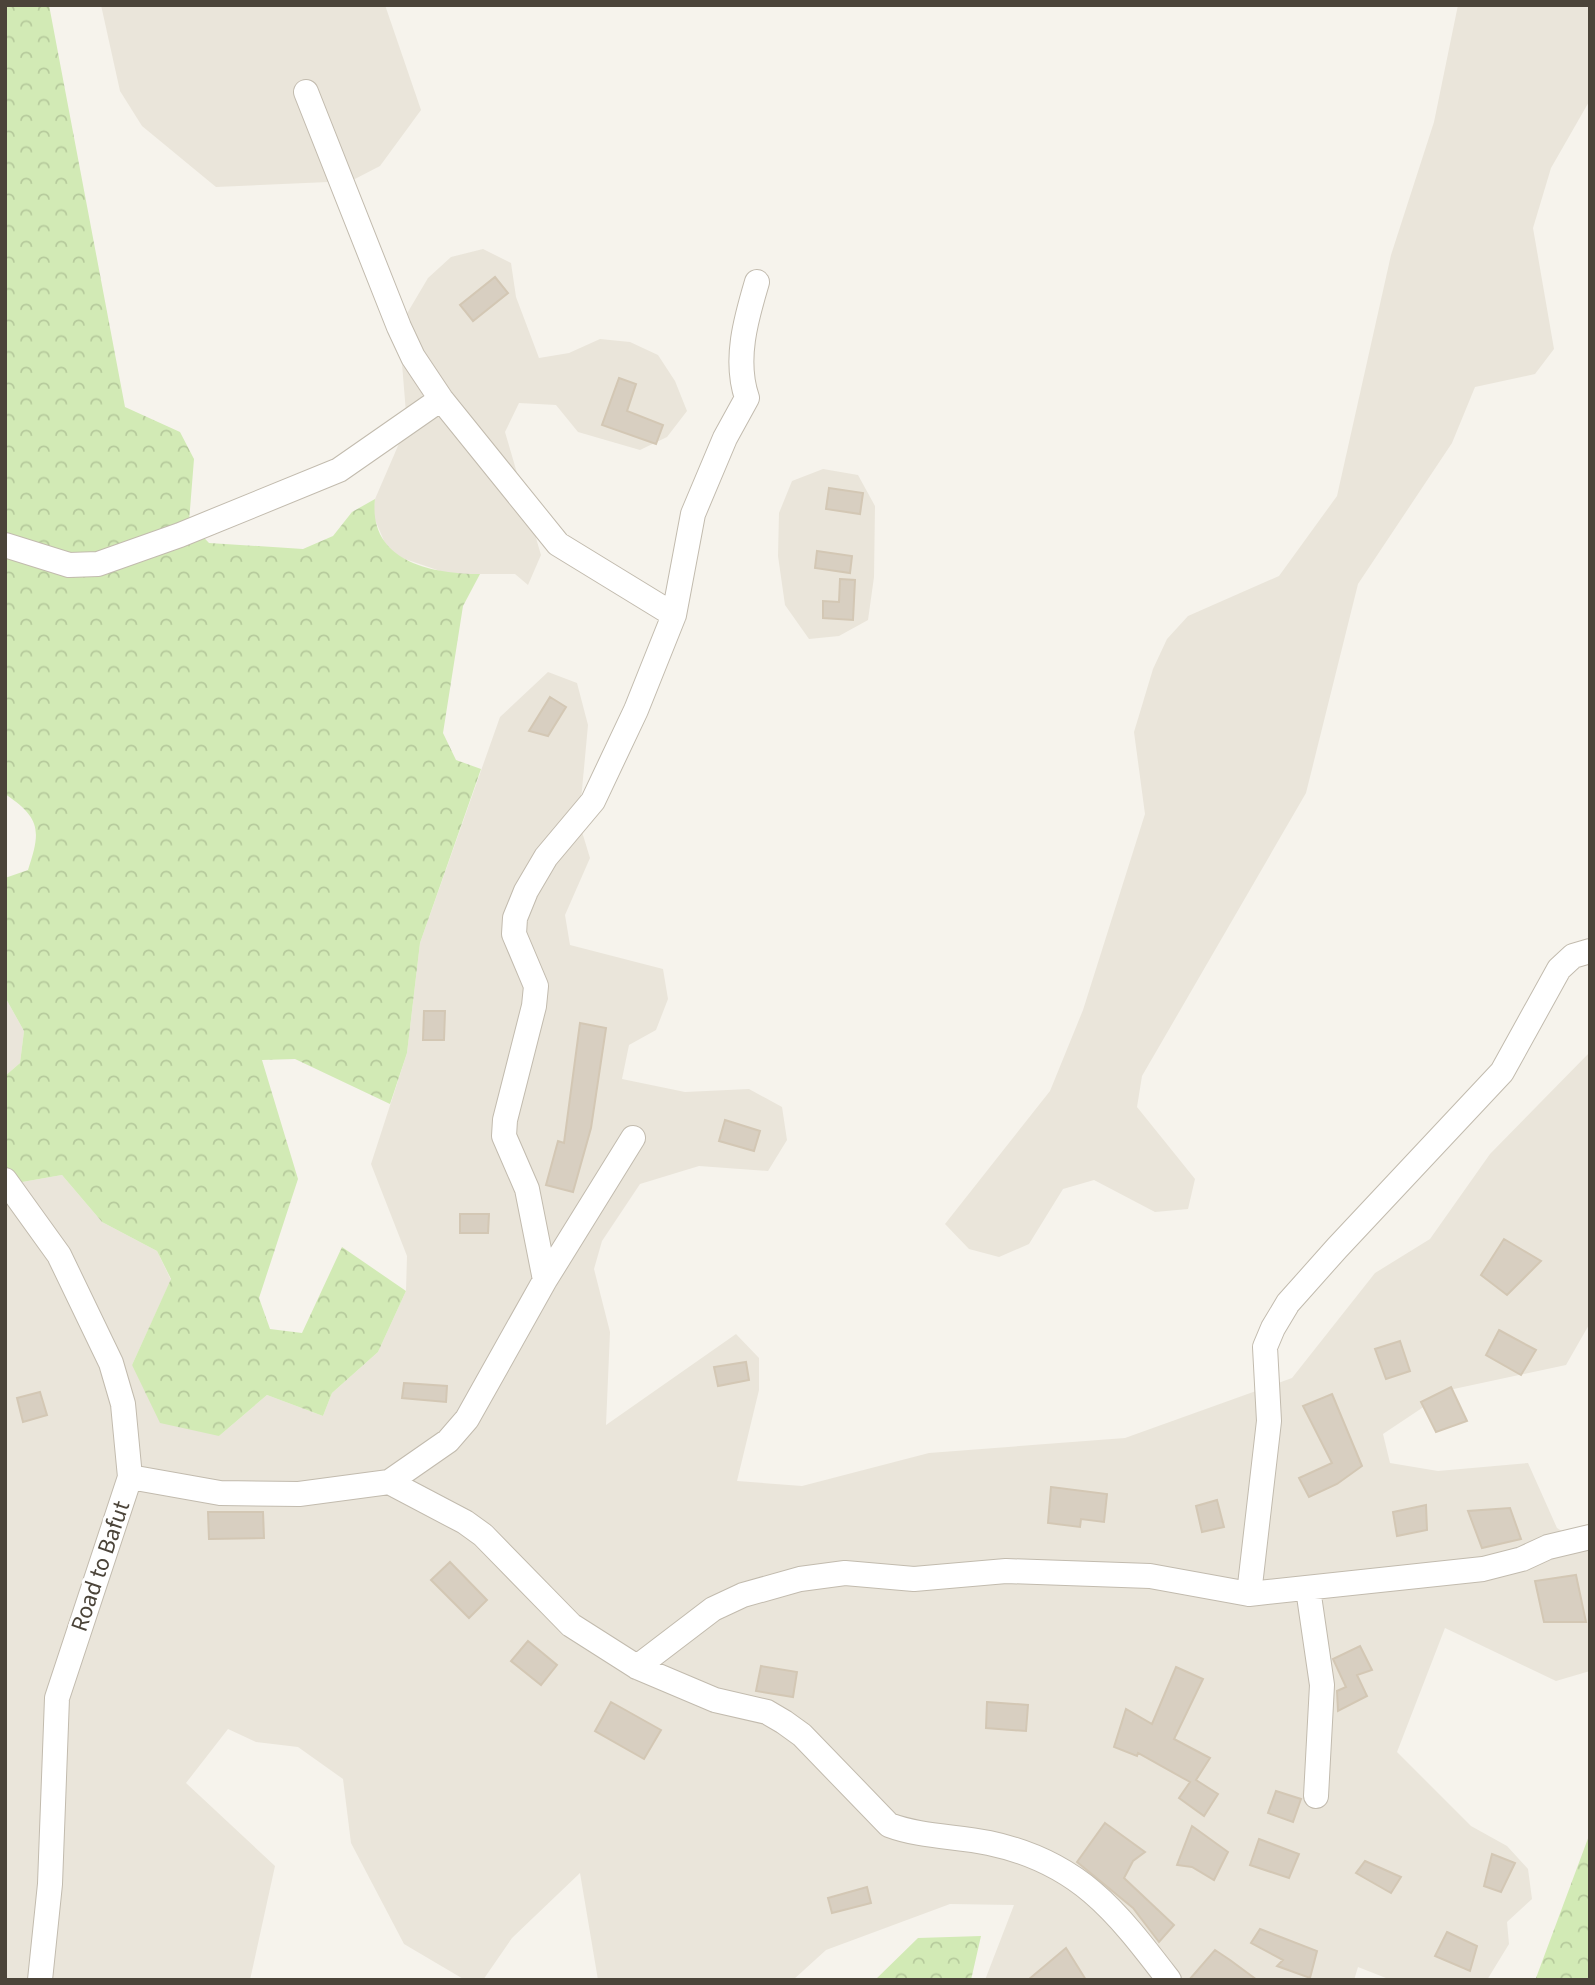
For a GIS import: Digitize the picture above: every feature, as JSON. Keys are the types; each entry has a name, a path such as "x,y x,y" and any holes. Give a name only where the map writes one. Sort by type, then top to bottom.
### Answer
{"street":[{"path":"306,92 399,327 413,357 441,398 558,544 674,615"},
{"path":"545,1280 527,1189 504,1136 505,1120 534,1006 536,986 514,934 515,918 526,891 546,858 593,801 636,710 674,615 693,514 725,438 747,398 742,383 741,353 746,317 757,282"},
{"path":"5,545 69,565 98,564 180,536 339,470 441,398"},
{"path":"1249,1594 1269,1421 1265,1347 1273,1328 1288,1303 1337,1248 1503,1072 1559,969 1573,956 1590,951"},
{"path":"130,1477 220,1493 299,1494 389,1482 448,1441 467,1419 545,1280 633,1138"},
{"name":"Road to Bafut","path":"5,1180 59,1255 111,1363 123,1404 130,1477 57,1698 50,1884 40,1980"},
{"path":"389,1482 466,1522 571,1625 637,1667 715,1700 767,1712 785,1722 802,1735 889,1825 907,1832 988,1843 1043,1860 1105,1900 1169,1980"},
{"path":"637,1667 713,1609 743,1595 800,1579 845,1573 914,1579 1006,1571 1150,1576 1249,1594 1482,1569 1522,1559 1548,1547 1590,1537"},
{"path":"1308,1589 1322,1685 1316,1796"}],"shaded area":[{"path":"101,5 385,5 421,110 380,166 351,181 216,187 142,126 120,91"},
{"path":"1458,5 1590,5 1590,100 1551,168 1533,228 1554,349 1535,374 1475,387 1452,443 1358,584 1306,793 1142,1076 1137,1107 1195,1179 1188,1209 1155,1212 1094,1180 1063,1189 1029,1244 999,1257 969,1249 945,1224 1050,1091 1083,1010 1145,814 1134,732 1153,669 1167,639 1188,616 1279,576 1337,496 1391,255 1434,122"},
{"path":"483,249 511,263 516,297 539,358 569,353 600,339 630,342 658,355 675,381 687,411 667,437 640,450 578,432 556,405 519,403 505,432 541,555 528,585 515,574 449,574 402,558 387,548 373,515 375,499 407,425 399,327 428,278 451,257"},
{"path":"823,469 858,475 875,506 874,577 868,620 839,636 809,639 785,605 778,556 779,513 792,481"},
{"path":"548,672 577,683 588,725 579,822 590,858 565,915 570,945 663,969 668,999 656,1030 629,1045 622,1079 685,1092 749,1089 782,1107 787,1140 768,1171 699,1166 640,1184 602,1241 594,1269 610,1332 606,1425 736,1334 759,1358 759,1390 737,1481 802,1486 929,1453 1125,1438 1292,1378 1375,1273 1430,1239 1490,1154 1590,1052 1590,1323 1566,1365 1449,1390 1383,1434 1390,1463 1438,1471 1528,1463 1557,1528 1590,1549 1590,1671 1556,1681 1445,1628 1397,1752 1471,1826 1507,1846 1528,1869 1532,1899 1507,1922 1509,1944 1487,1980 1391,1980 1358,1967 1354,1980 985,1980 1014,1905 950,1904 826,1950 793,1980 598,1980 580,1873 512,1938 483,1980 465,1980 404,1944 351,1843 343,1779 298,1747 256,1742 228,1729 186,1783 275,1866 250,1980 5,1980 5,1185 62,1175 102,1222 157,1251 171,1280 132,1365 219,1436 267,1395 323,1416 332,1393 378,1352 406,1291 407,1256 371,1164 407,1053 420,943 500,717"},
{"path":"5,997 24,1031 20,1063 5,1076"}],"green space":[{"path":"5,5 49,5 125,407 180,432 194,459 189,522 209,543 303,549 333,536 352,512 375,499 375,520 382,537 392,550 406,560 442,571 480,574 463,606 443,733 456,760 481,769 420,943 407,1053 390,1104 295,1059 262,1060 298,1179 259,1298 270,1329 302,1333 342,1247 406,1291 378,1352 332,1393 323,1416 267,1395 219,1436 160,1423 132,1365 171,1279 157,1251 102,1222 62,1175 5,1185 5,1076 20,1063 24,1031 5,997 5,878 28,870 36,835 32,818 5,794"},
{"path":"1590,1833 1590,1980 1536,1980 1536,1978"},
{"path":"981,1936 971,1980 875,1980 918,1938"}],"building":[{"path":"495,277 508,293 473,321 460,305"},
{"path":"619,378 636,384 627,411 663,425 656,444 602,425"},
{"path":"829,488 863,493 860,514 826,509"},
{"path":"817,551 852,556 850,573 815,568"},
{"path":"840,579 855,580 853,620 823,618 823,601 839,602"},
{"path":"550,697 566,707 548,736 529,731"},
{"path":"424,1011 445,1011 444,1040 423,1040"},
{"path":"580,1023 606,1028 591,1128 573,1192 546,1185 558,1141 564,1143"},
{"path":"725,1120 760,1131 754,1151 719,1141"},
{"path":"460,1214 489,1214 488,1233 460,1233"},
{"path":"1504,1239 1541,1261 1507,1295 1481,1275"},
{"path":"1499,1330 1536,1350 1521,1375 1486,1355"},
{"path":"1400,1341 1410,1371 1386,1379 1375,1349"},
{"path":"746,1362 749,1380 718,1386 714,1367"},
{"path":"404,1383 447,1386 446,1402 402,1398"},
{"path":"1451,1387 1467,1421 1436,1432 1421,1402"},
{"path":"40,1392 47,1415 23,1422 17,1398"},
{"path":"1332,1394 1362,1466 1337,1484 1309,1497 1299,1478 1332,1463 1303,1406"},
{"path":"1051,1487 1107,1494 1104,1522 1081,1519 1080,1527 1048,1523"},
{"path":"1217,1500 1224,1527 1202,1532 1196,1506"},
{"path":"1426,1505 1427,1530 1397,1536 1393,1512"},
{"path":"1510,1508 1521,1539 1482,1548 1468,1511"},
{"path":"208,1512 263,1512 264,1538 209,1539"},
{"path":"450,1562 487,1600 469,1618 431,1580"},
{"path":"1576,1575 1586,1622 1544,1622 1535,1581"},
{"path":"528,1641 557,1665 541,1685 511,1661"},
{"path":"1360,1646 1372,1670 1357,1675 1367,1696 1338,1711 1337,1691 1346,1687 1333,1659"},
{"path":"761,1666 797,1672 793,1697 756,1691"},
{"path":"1176,1667 1203,1679 1174,1739 1210,1758 1196,1780 1218,1794 1204,1816 1179,1798 1190,1782 1138,1753 1137,1756 1114,1747 1126,1709 1152,1724"},
{"path":"611,1702 661,1730 644,1759 595,1731"},
{"path":"987,1702 1028,1705 1026,1731 986,1728"},
{"path":"1276,1791 1301,1799 1293,1822 1268,1813"},
{"path":"1105,1823 1145,1852 1133,1861 1124,1878 1174,1925 1159,1942 1133,1908 1077,1862"},
{"path":"1192,1826 1228,1852 1214,1880 1192,1867 1177,1865"},
{"path":"1259,1839 1299,1854 1289,1878 1250,1865"},
{"path":"1492,1854 1515,1863 1501,1892 1484,1886"},
{"path":"1365,1861 1401,1877 1391,1893 1356,1873"},
{"path":"867,1887 871,1903 832,1913 828,1898"},
{"path":"1260,1929 1317,1951 1310,1978 1277,1966 1283,1960 1251,1943"},
{"path":"1447,1932 1477,1946 1470,1971 1435,1956"},
{"path":"1066,1948 1086,1980 1028,1980"},
{"path":"1215,1950 1230,1960 1257,1980 1189,1980"}]}
